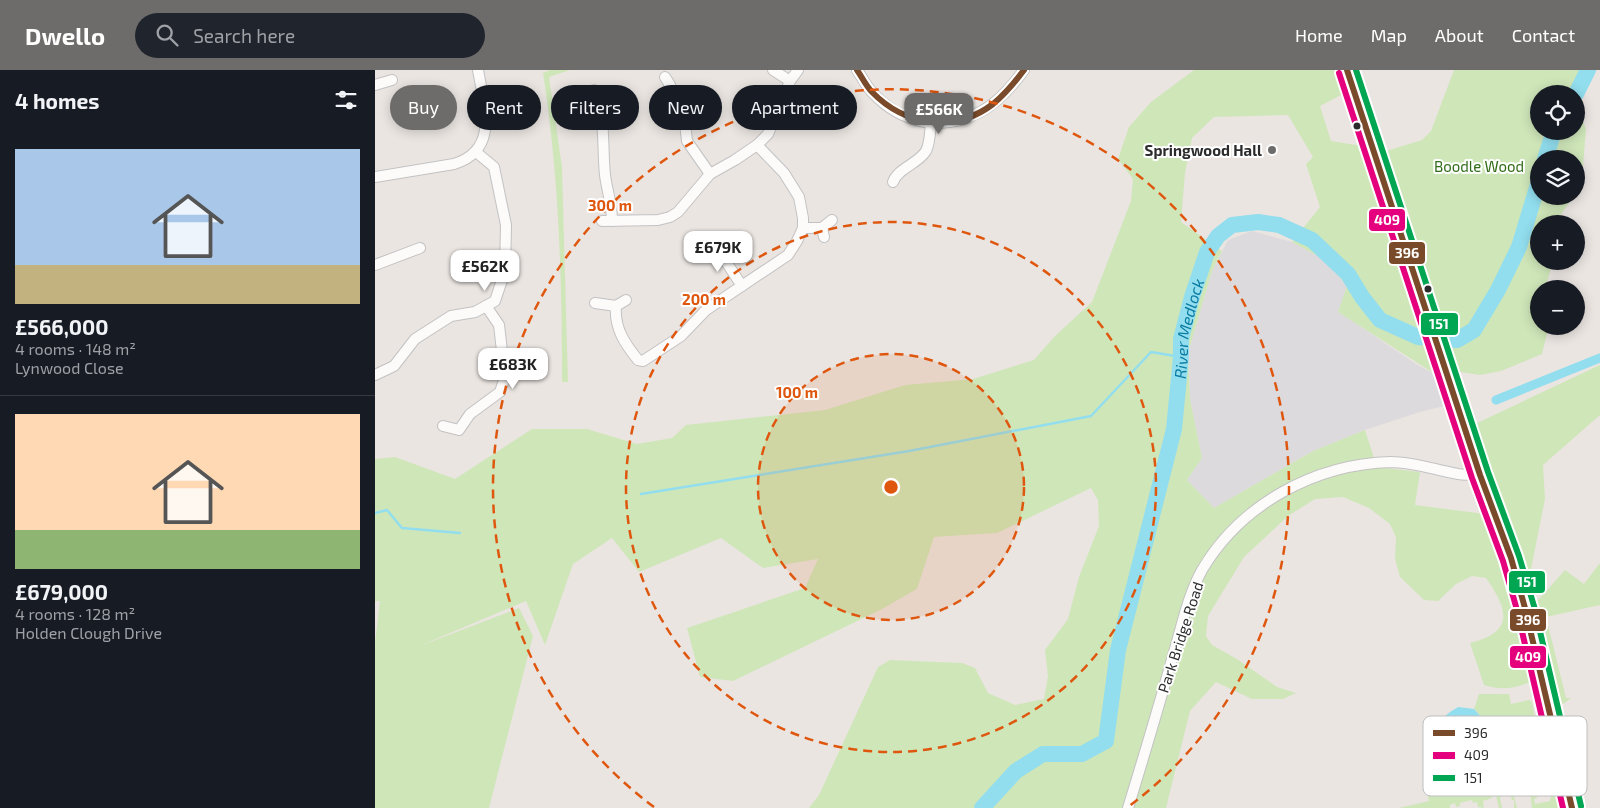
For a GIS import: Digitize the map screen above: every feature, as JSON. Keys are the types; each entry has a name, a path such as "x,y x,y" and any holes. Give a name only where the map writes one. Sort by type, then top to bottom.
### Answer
{"highway":[{"path":"1347,70 1480,475 1511,558 1550,716"}],"street":[{"path":"375,177 454,164 463,161 476,152 483,142 486,129 478,70"},
{"path":"773,70 790,80"},
{"path":"602,130 605,177 612,204 607,221 658,220 670,217 678,212 711,174 757,145 768,134 790,80 798,70"},
{"path":"857,70 871,91 885,105 899,114 931,123 952,122 982,112 1000,97 1024,70"},
{"path":"665,77 685,123 687,141 711,174"},
{"path":"375,85 391,80"},
{"path":"887,169 895,179 925,152 930,140 931,123"},
{"path":"616,306 616,319 623,342 638,360 643,361 681,336 706,310 787,254 803,228 802,206 784,172 757,145"},
{"path":"375,375 394,366 415,339 451,316 475,312 495,301 505,271 506,225 493,167 476,152"},
{"path":"803,228 823,232 832,220"},
{"path":"715,245 742,286"},
{"path":"375,265 420,248"},
{"path":"595,303 616,306 626,300"},
{"path":"443,426 459,430 470,414 500,392 505,377 499,325 486,306"},
{"name":"Park Bridge Road","path":"1128,808 1188,605 1202,571 1224,538 1251,512 1287,489 1325,472 1391,462 1415,464 1460,474 1480,475"}],"shaded area":[{"path":"1252,231 1292,242 1325,260 1347,286 1339,312 1416,364 1438,376 1446,398 1444,406 1365,430 1313,451 1214,508 1187,480 1202,458 1190,399 1188,353 1212,271 1228,240"}],"green space":[{"path":"550,70 570,70 549,77 551,130 557,130 562,167 568,382 562,382 559,227 553,150 543,73"},
{"path":"1194,70 1336,70 1343,94 1320,106 1331,141 1362,146 1438,376 1338,312 1347,286 1325,260 1292,242 1320,207 1306,164 1313,157 1288,115 1214,117 1192,138 1185,173 1181,222 1222,251 1212,271 1188,353 1190,399 1202,458 1187,480 1214,508 1313,451 1365,430 1377,467 1420,472 1415,505 1485,514 1514,591 1535,680 1510,688 1484,685 1470,643 1494,633 1503,619 1503,610 1486,578 1472,576 1456,584 1438,601 1424,600 1400,577 1395,559 1396,537 1390,524 1369,508 1343,497 1315,499 1288,516 1244,557 1208,616 1206,636 1212,645 1237,659 1277,687 1296,693 1283,699 1252,699 1216,682 1190,711 1166,808 809,808 819,795 878,667 890,660 962,663 975,668 988,693 1015,705 1044,699 1048,676 1045,650 1068,619 1079,577 1099,526 1098,500 1091,488 997,533 934,537 917,589 882,609 733,681 700,677 687,628 805,588 818,559 763,568 721,538 639,572 612,538 573,564 545,645 526,601 417,647 519,608 533,636 489,808 375,808 375,643 380,601 375,601 375,459 395,457 455,479 532,429 587,429 637,444 672,438 686,425 825,410 905,385 973,379 1034,360 1055,336 1092,302 1131,201 1133,179 1118,159 1129,127 1151,102"},
{"name":"Boodle Wood","path":"1454,70 1580,70 1572,85 1530,85 1530,140 1585,140 1585,126 1586,129 1584,150 1530,150 1530,205 1568,205 1560,215 1530,215 1530,270 1550,270 1548,280 1530,280 1530,335 1547,335 1542,354 1501,371 1480,375 1454,371 1443,330 1383,152 1422,140 1431,131"},
{"path":"1600,365 1600,415 1543,465 1545,499 1529,579 1525,583 1475,424"},
{"path":"1600,563 1600,605 1546,617 1566,698 1571,698 1563,704 1557,703 1532,607 1565,570 1584,584"},
{"path":"1479,694 1509,694 1511,704 1529,700 1532,702 1535,716 1481,716 1474,709"},
{"path":"1428,796 1492,796 1492,798 1483,801 1484,808 1478,807 1477,802 1473,803 1472,800 1460,803 1460,806 1456,807 1455,803 1450,805 1450,808 1399,808 1429,801"},
{"path":"1496,796 1503,796 1500,797 1502,808 1499,808"},
{"path":"1511,796 1514,796 1517,808 1514,808 1514,800 1512,800"},
{"path":"1531,796 1537,796 1537,798 1534,799 1535,804 1550,801 1551,796 1562,796 1564,808 1532,808"}],"water":[{"path":"1458,707 1474,709 1480,716 1445,716"}],"waterway":[{"name":"River Medlock","path":"1580,85 1588,70"},
{"name":"River Medlock","path":"1548,150 1551,140"},
{"name":"River Medlock","path":"982,808 1016,771 1043,754 1082,754 1106,741 1118,650 1174,429 1181,339 1207,252 1218,236 1232,225 1258,222 1279,225 1312,240 1348,274 1362,297 1380,320 1418,337 1457,340 1474,330 1498,290 1519,247 1532,205"},
{"path":"641,494 909,451 1091,416 1151,352 1181,357"},
{"path":"1496,400 1600,358"},
{"path":"375,513 387,510 402,528 460,533"}],"transit line":[{"name":"396","path":"857,70 872,92 885,103 899,112 931,122 963,119 978,113 1002,96 1024,70"},
{"name":"396","path":"1347,70 1480,475 1511,558 1550,716"},
{"name":"151","path":"1356,70 1488,472 1519,556 1534,606 1560,716"},
{"name":"409","path":"1339,73 1472,478 1503,561 1517,610 1542,716"},
{"name":"409","path":"1560,796 1563,808"},
{"name":"396","path":"1569,796 1572,808"},
{"name":"151","path":"1579,796 1581,806"}],"place":[{"name":"Springwood Hall","path":"1272,150"}]}
